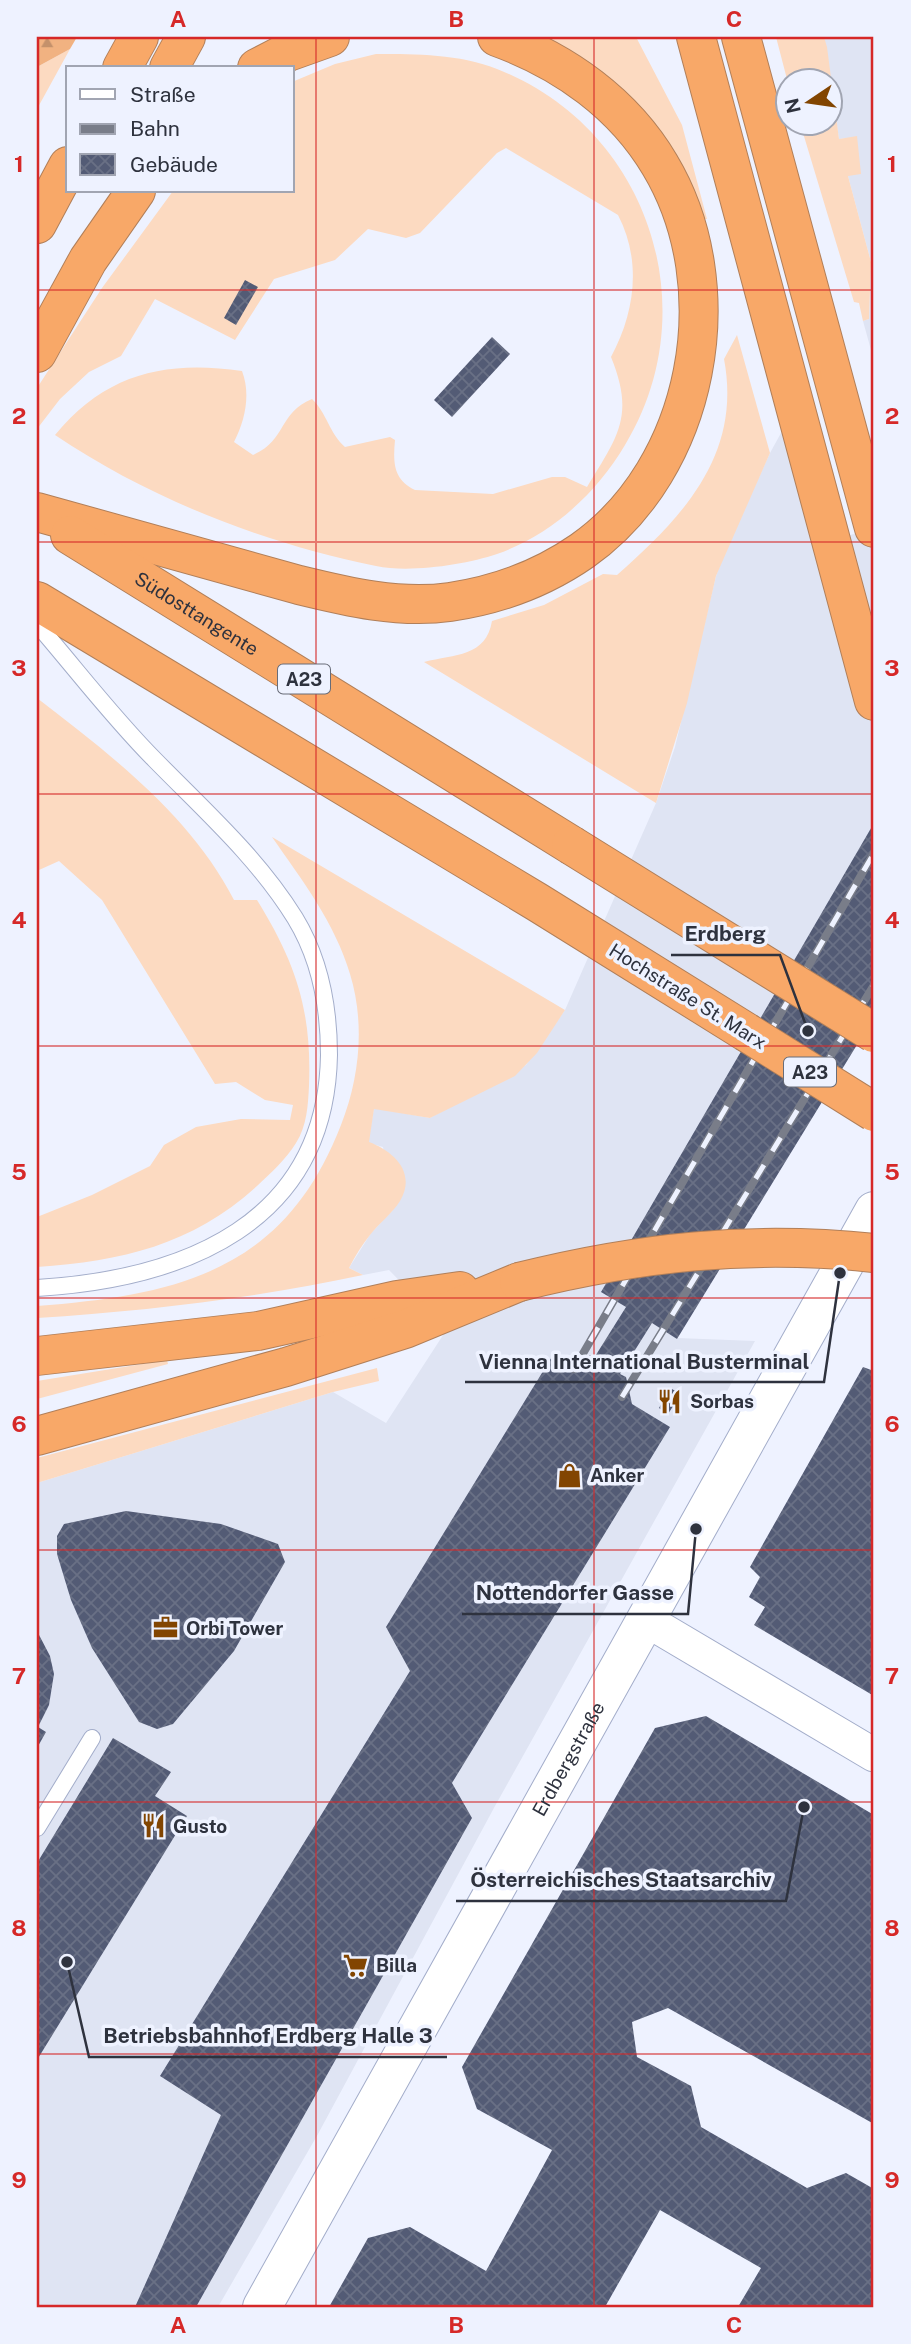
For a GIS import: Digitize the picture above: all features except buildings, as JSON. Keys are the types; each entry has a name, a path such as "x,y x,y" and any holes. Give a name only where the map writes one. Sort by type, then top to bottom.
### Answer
{"highway":[{"path":"123,66 139,37"},
{"path":"170,66 186,37"},
{"path":"261,66 288,52 330,37"},
{"path":"37,513 309,588 353,598 414,605 486,595 520,585 583,550 613,524 654,471 673,437 687,394 697,352 699,313 696,271 689,236 661,166 638,133 614,106 556,64 527,48 497,37"},
{"path":"696,37 874,701"},
{"path":"741,37 873,523"},
{"path":"37,224 66,170"},
{"path":"37,310 101,192"},
{"path":"37,353 88,260 135,192"},
{"name":"Südosttangente","path":"37,513 874,1033"},
{"name":"Hochstraße St. Marx","path":"37,601 537,902 874,1112"},
{"path":"37,1436 286,1367 401,1315 598,1262 713,1248 775,1247 874,1252"},
{"path":"37,1356 401,1315"}],"street":[{"name":"Erdbergstraße","path":"262,2307 874,1211"},
{"path":"646,1620 874,1755"}],"lane":[{"path":"37,624 153,759 248,854 296,919 314,955 325,1001 329,1040 324,1111 316,1138 299,1170 269,1205 240,1231 208,1250 169,1265 126,1275 37,1288"},
{"path":"37,1828 92,1738"}],"shaded area":[{"path":"547,37 636,37 682,125 707,219 704,219 594,67"},
{"path":"776,37 824,37 829,66 784,66"},
{"path":"824,37 874,37 874,361 863,321 869,319 871,262 848,176 857,137 839,139 839,136 844,136 844,66 828,66"},
{"path":"70,49 37,109 37,67"},
{"path":"376,54 468,60 497,69 549,96 592,133 626,178 649,228 661,281 661,337 650,392 625,445 586,496 536,536 497,554 437,567 404,569 376,566 292,545 169,499 91,458 55,435 95,397 117,385 163,370 214,368 242,371 246,407 234,442 253,455 272,442 293,412 312,399 345,447 390,437 395,440 394,456 398,476 415,490 493,494 552,477 565,477 587,487 615,439 620,425 622,395 611,357 626,323 630,305 633,269 626,233 618,215 506,148 497,153 420,233 406,238 368,229 335,260 274,279 235,340 155,299 121,356 89,372 60,399 37,429 37,388 102,288 172,192 294,192 294,81 335,64"},
{"path":"804,136 839,136 839,139 857,136 861,174 848,176 871,262 869,319 863,321 859,303 854,302"},
{"path":"737,335 770,453 716,576 687,703 656,803 424,662 476,648 489,633 492,621 544,605 603,574 617,575 665,530 685,506 716,454 724,425 727,393 724,359"},
{"path":"809,382 850,535 874,529 874,1017 677,1338 755,1341 495,1806 318,2134 218,2307 37,2307 37,1483 333,1392 386,1423 447,1329 389,1270 363,1275 349,1268 371,1233 393,1210 383,1147 368,1143 374,1108 430,1118 526,1065 565,1010 656,803 675,747 716,576 725,552 770,453"},
{"path":"37,698 121,765 172,814 216,870 234,900 257,900 282,945 299,988 308,1034 309,1086 305,1123 292,1149 257,1186 207,1223 181,1236 127,1254 37,1267 37,1217 92,1195 150,1166 164,1145 196,1127 241,1119 290,1120 293,1105 265,1100 236,1082 215,1084 102,900 59,861 39,870 37,868"},
{"path":"272,837 565,1010 537,1053 515,1076 430,1118 374,1109 369,1142 394,1157 404,1172 406,1181 400,1201 367,1239 349,1268 363,1275 201,1302 37,1318 37,1306 137,1293 181,1282 222,1266 258,1243 290,1213 318,1174 341,1125 353,1088 358,1050 358,1012 350,974 336,937 317,902"},
{"path":"167,1360 168,1364 37,1399 37,1381"},
{"path":"377,1368 379,1381 333,1392 37,1483 37,1458"}],"green space":[{"path":"37,37 77,37 70,49 37,67"}],"railway":[{"path":"574,1369 874,853"},
{"path":"622,1397 874,985"}],"place":[{"name":"Erdberg","path":"808,1031"},
{"name":"Vienna International Busterminal","path":"840,1273"},
{"name":"Sorbas","path":"670,1401"},
{"name":"Anker","path":"570,1475"},
{"name":"Nottendorfer Gasse","path":"696,1529"},
{"name":"Orbi Tower","path":"166,1628"},
{"name":"Österreichisches Staatsarchiv","path":"804,1807"},
{"name":"Gusto","path":"153,1826"},
{"name":"Betriebsbahnhof Erdberg Halle 3","path":"67,1962"},
{"name":"Billa","path":"356,1965"}]}
